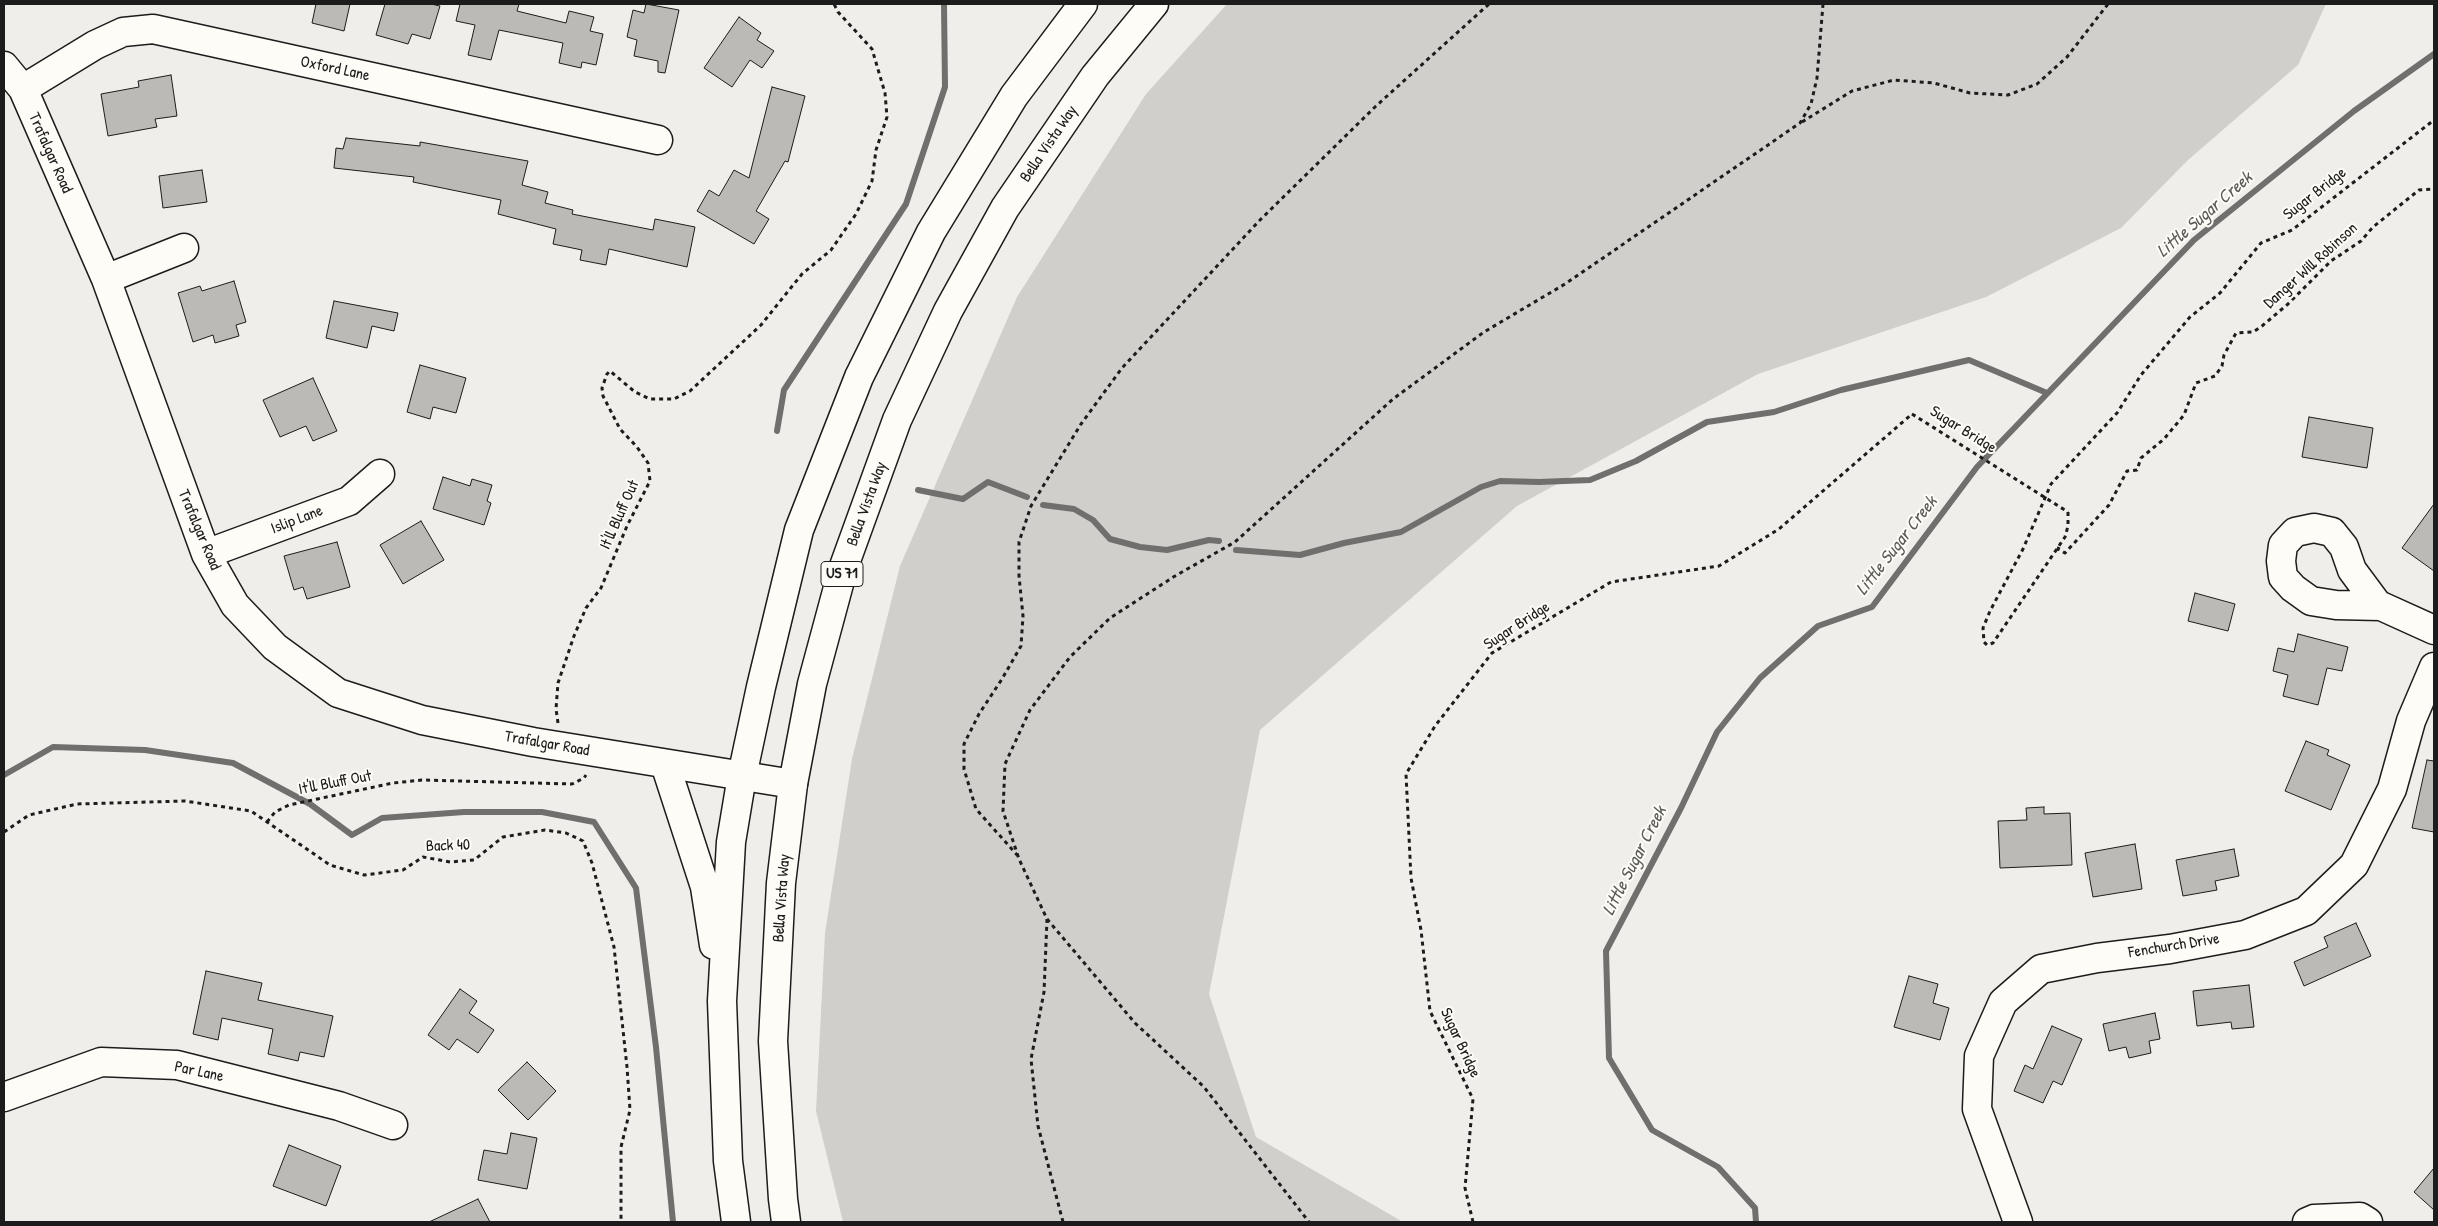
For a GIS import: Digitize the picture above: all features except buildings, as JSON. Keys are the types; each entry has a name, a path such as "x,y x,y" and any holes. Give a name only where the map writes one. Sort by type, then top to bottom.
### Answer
{"street":[{"path":"736,1222 728,1161 722,1001 731,842 742,776 799,530 859,377 931,232 1014,96 1083,4"},
{"name":"Bella Vista Way","path":"786,1222 773,1041 782,883 793,784 812,684 843,569 901,412 948,310 1006,208 1095,76 1154,4"},
{"name":"Oxford Lane","path":"22,89 123,32 152,29 658,140"},
{"name":"Trafalgar Road","path":"4,66 22,89 106,279 206,554 236,605 275,647 338,693 422,720 586,751 793,784"},
{"path":"106,279 184,248"},
{"name":"Islip Lane","path":"206,554 349,501 380,474"},
{"path":"2381,606 2434,630"},
{"name":"Fenchurch Drive","path":"2018,1222 1977,1109 1979,1056 2003,1002 2041,968 2097,958 2170,949 2244,935 2306,912 2354,865 2392,790 2411,722 2434,667"},
{"path":"665,764 706,887 722,1001"},
{"name":"Par Lane","path":"4,1098 100,1062 177,1065 339,1106 393,1125"},
{"path":"2307,1222 2314,1219 2360,1217 2368,1222"}],"path":[{"name":"It'll Bluff Out","path":"267,822 275,812 289,805 393,783 422,780 572,784 584,778 589,769 589,757 573,736 560,729 556,709 558,683 582,617 601,588 627,526 650,481 648,463 638,446 617,424 603,396 602,388 610,371 634,392 650,399 674,399 690,391 761,325 802,274 832,250 856,214 875,174 876,150 882,137 887,108 872,49 838,12 834,4"},
{"path":"1019,859 1006,841 976,809 964,769 964,744 979,714 1021,646 1023,616 1018,542 1031,506 1082,424 1122,368 1260,220 1349,133 1489,4"},
{"path":"1800,123 1811,104 1817,78 1823,4"},
{"path":"1309,1222 1204,1087 1135,1023 1047,919 1019,859 1003,811 1005,764 1030,710 1070,657 1110,618 1175,576 1235,542 1393,399 1484,332 1565,284 1800,123 1852,91 1894,80 1934,83 1970,93 2008,95 2038,84 2067,57 2108,4"},
{"name":"Sugar Bridge","path":"1473,1222 1465,1188 1473,1099 1430,1011 1422,930 1411,878 1406,774 1435,726 1492,653 1611,582 1719,566 1779,529 1912,414 2068,512 2068,526 2065,537 1993,643 1987,645 1984,642 1983,628 2023,549 2051,484 2117,413 2141,375 2171,339 2190,318 2220,293 2260,243 2292,230 2400,144 2434,120"},
{"name":"Danger Will Robinson","path":"2065,537 2058,549 2065,552 2109,505 2127,471 2137,470 2141,458 2164,439 2184,415 2196,383 2215,376 2222,366 2224,355 2236,333 2253,332 2262,326 2288,304 2331,261 2361,241 2380,221 2419,190 2434,189"},
{"name":"Back 40","path":"4,832 29,815 77,804 108,801 147,803 185,801 251,811 330,865 364,875 403,870 424,857 450,862 474,860 503,837 546,830 566,833 583,841 592,863 614,947 627,1067 630,1110 621,1147 622,1222"},
{"path":"1047,919 1044,992 1031,1059 1038,1126 1062,1222"}],"shaded area":[{"path":"1227,4 2326,4 2298,65 2188,160 2121,228 1986,297 1758,374 1517,506 1260,730 1209,994 1256,1137 1403,1222 843,1222 816,1111 825,933 852,759 900,566 1017,297 1146,94"}],"waterway":[{"path":"777,431 784,390 906,204 945,87 944,4"},
{"name":"Little Sugar Creek","path":"1756,1222 1755,1208 1718,1167 1652,1130 1609,1058 1606,951 1681,808 1717,732 1760,678 1818,626 1872,607 1977,467 2194,240 2354,111 2434,54"},
{"path":"1236,550 1300,555 1344,543 1401,532 1481,487 1500,481 1590,480 1636,461 1707,422 1774,412 1841,390 1969,360 2047,393"},
{"path":"918,490 963,499 988,482 1027,497"},
{"path":"1043,505 1074,509 1093,520 1110,539 1140,547 1167,550 1209,540 1219,541"},
{"path":"4,775 53,747 145,750 233,763 310,804 352,835 382,818 464,812 542,812 594,822 636,888 656,1047 673,1222"}]}
